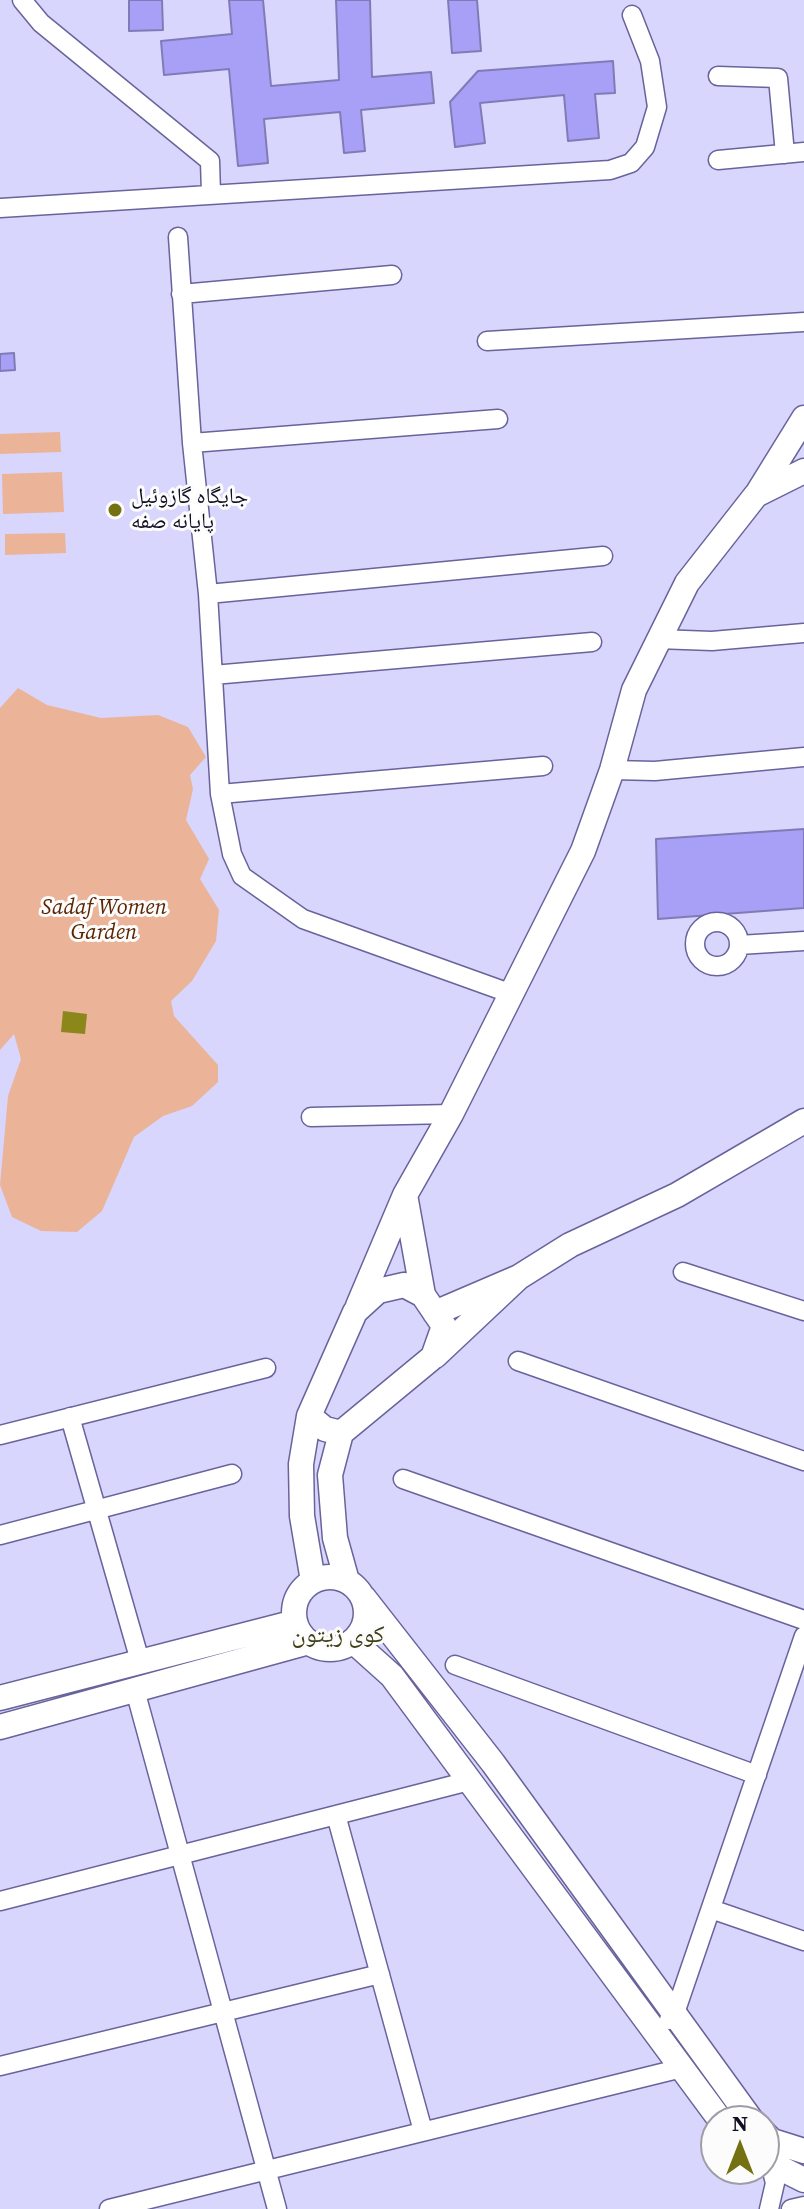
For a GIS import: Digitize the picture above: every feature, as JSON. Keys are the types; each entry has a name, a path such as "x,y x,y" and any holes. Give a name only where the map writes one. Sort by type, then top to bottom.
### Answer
{"street":[{"path":"22,0 41,23 210,161 211,194"},
{"path":"0,208 610,170 631,163 645,147 657,107 650,61 632,15"},
{"path":"718,76 778,78 794,153 718,160"},
{"path":"178,237 192,443 208,594 220,794 232,854 242,876 303,919 512,994"},
{"path":"181,294 392,275"},
{"path":"487,341 804,322"},
{"path":"313,1581 302,1516 301,1464 309,1416 405,1195 451,1114 583,851 612,770 634,690 657,639 687,583 756,495 804,418"},
{"path":"192,443 498,419"},
{"path":"756,495 804,471"},
{"path":"208,594 603,556"},
{"path":"657,639 712,641 804,633"},
{"path":"213,675 592,642"},
{"path":"612,770 655,771 804,757"},
{"path":"220,794 543,766"},
{"path":"739,945 804,941"},
{"path":"311,1117 451,1114"},
{"path":"0,1698 140,1661 302,1632 331,1650 353,1641 366,1622 335,1538 330,1475 341,1433 433,1357 519,1277 570,1245 677,1195 804,1121"},
{"path":"405,1195 429,1304"},
{"path":"683,1272 804,1311"},
{"path":"429,1304 519,1277"},
{"path":"355,1312 378,1291 404,1285 429,1304 444,1326 433,1357"},
{"path":"518,1361 804,1461"},
{"path":"0,1435 266,1368"},
{"path":"309,1416 325,1429 341,1433"},
{"path":"70,1417 140,1661"},
{"path":"0,1535 232,1474"},
{"path":"403,1479 804,1620"},
{"path":"302,1632 297,1599 313,1581 324,1577 356,1590 493,1763 740,2105"},
{"path":"0,1727 135,1690 302,1632"},
{"path":"654,2032 674,2016 804,1636"},
{"path":"353,1641 392,1676 709,2105"},
{"path":"455,1665 757,1775"},
{"path":"135,1690 183,1854 277,2209"},
{"path":"0,1901 469,1781"},
{"path":"336,1815 423,2131"},
{"path":"711,1909 804,1941"},
{"path":"0,2066 380,1974"},
{"path":"109,2209 682,2068"},
{"path":"780,2144 804,2151"},
{"path":"780,2168 804,2180"},
{"path":"769,2209 775,2185"},
{"path":"791,2209 804,2206"}],"green space":[{"path":"60,432 61,452 0,454 0,434"},
{"path":"62,472 64,512 3,514 2,474"},
{"path":"65,533 66,553 5,555 5,534"},
{"name":"Sadaf Women Garden","path":"18,688 47,705 101,718 158,715 188,727 206,757 190,775 193,789 186,820 209,859 200,879 219,910 216,941 192,981 171,1001 174,1016 218,1065 218,1082 192,1106 163,1116 134,1137 102,1211 77,1232 41,1231 12,1217 0,1185 8,1096 21,1059 14,1034 0,1050 0,708"}],"shaded area":[{"path":"63,1011 87,1014 85,1034 61,1032"}],"building":[{"path":"129,0 162,0 163,30 129,31"},
{"path":"229,0 263,0 271,86 339,80 336,0 370,0 372,77 431,72 434,103 361,110 365,151 344,153 340,112 264,119 268,163 238,166 229,69 164,75 161,41 232,34"},
{"path":"448,0 477,0 481,51 452,53"},
{"path":"613,61 615,93 595,94 599,138 568,141 564,95 480,103 485,143 455,147 450,102 478,71"},
{"path":"14,353 15,370 0,371 0,354"},
{"path":"804,829 804,908 658,919 656,839"}],"place":[{"name":"جایگاه گازوئیل پایانه صفه","path":"115,510"}],"district":[{"name":"کوی زیتون","path":"338,1636"}]}
